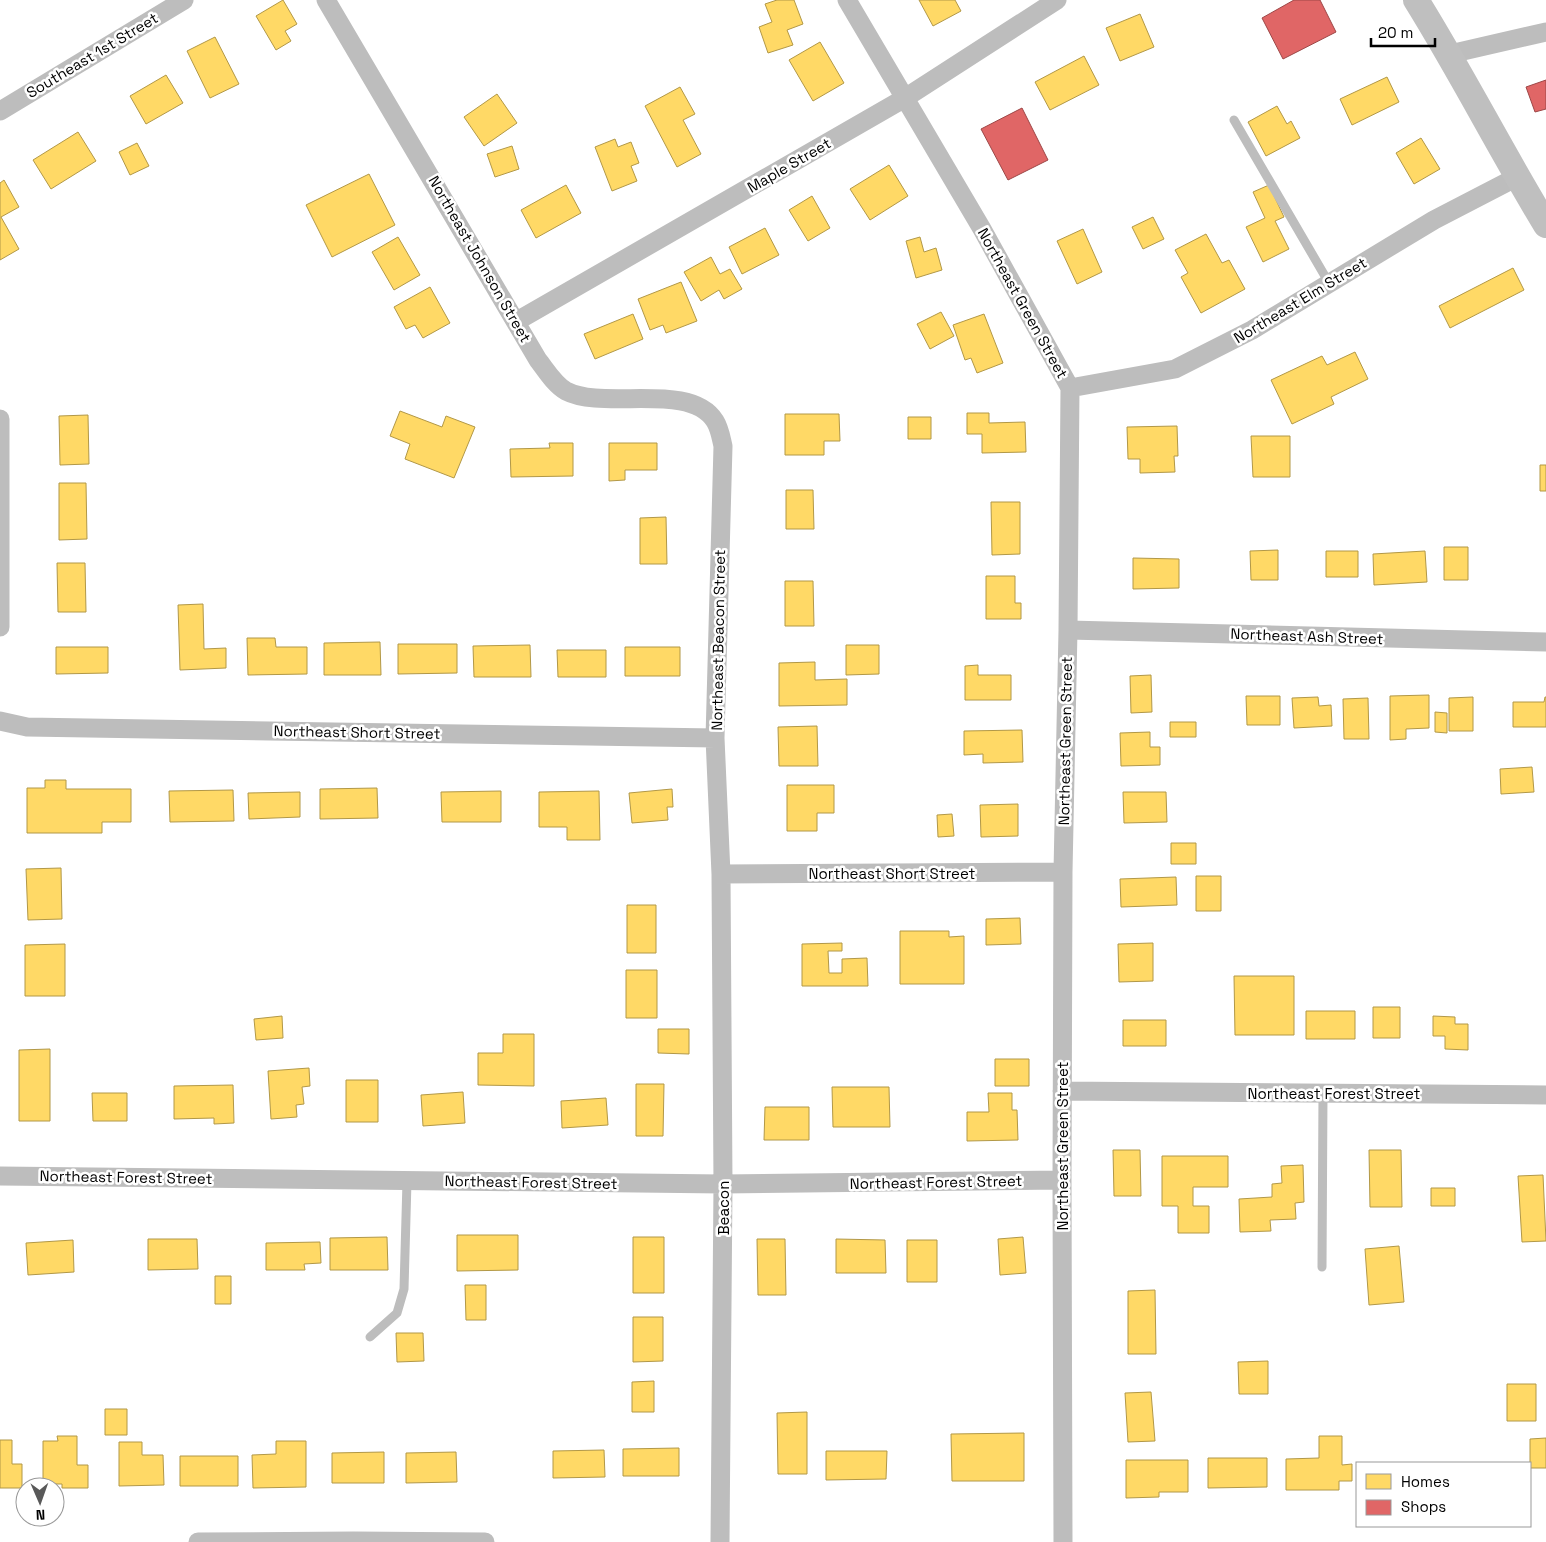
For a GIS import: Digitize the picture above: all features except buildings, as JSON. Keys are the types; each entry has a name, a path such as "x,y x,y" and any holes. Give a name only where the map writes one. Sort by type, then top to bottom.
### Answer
{"main road":[{"path":"1416,0 1450,54 1517,178 1546,225"}],"street":[{"name":"Southeast 1st Street","path":"0,111 184,0"},
{"name":"Northeast Johnson Street","path":"326,0 517,321 538,360 555,383 566,391 598,398 664,399 695,405 706,411"},
{"name":"Northeast Green Street","path":"847,0 982,229 1070,388 1063,872 1064,1542"},
{"name":"Maple Street","path":"517,321 905,98 1056,0"},
{"path":"1450,54 1546,32"},
{"name":"Northeast Elm Street","path":"1070,388 1175,370 1252,330 1434,220 1517,178"},
{"name":"Northeast Beacon Street","path":"706,411 719,429 723,446 716,738 721,874"},
{"path":"0,419 0,627"},
{"name":"Northeast Ash Street","path":"1068,630 1546,642"},
{"name":"Northeast Short Street","path":"0,721 27,727 716,738"},
{"name":"Northeast Short Street","path":"721,874 1063,872"},
{"name":"Beacon","path":"720,1542 723,1184 721,874"},
{"name":"Northeast Forest Street","path":"1062,1091 1546,1095"},
{"name":"Northeast Forest Street","path":"0,1176 723,1184 1062,1180"},
{"path":"198,1542 485,1542"}],"lane":[{"path":"1234,120 1329,283"},
{"path":"1322,1267 1324,1093"},
{"path":"370,1336 396,1313 404,1289 407,1180"}]}
